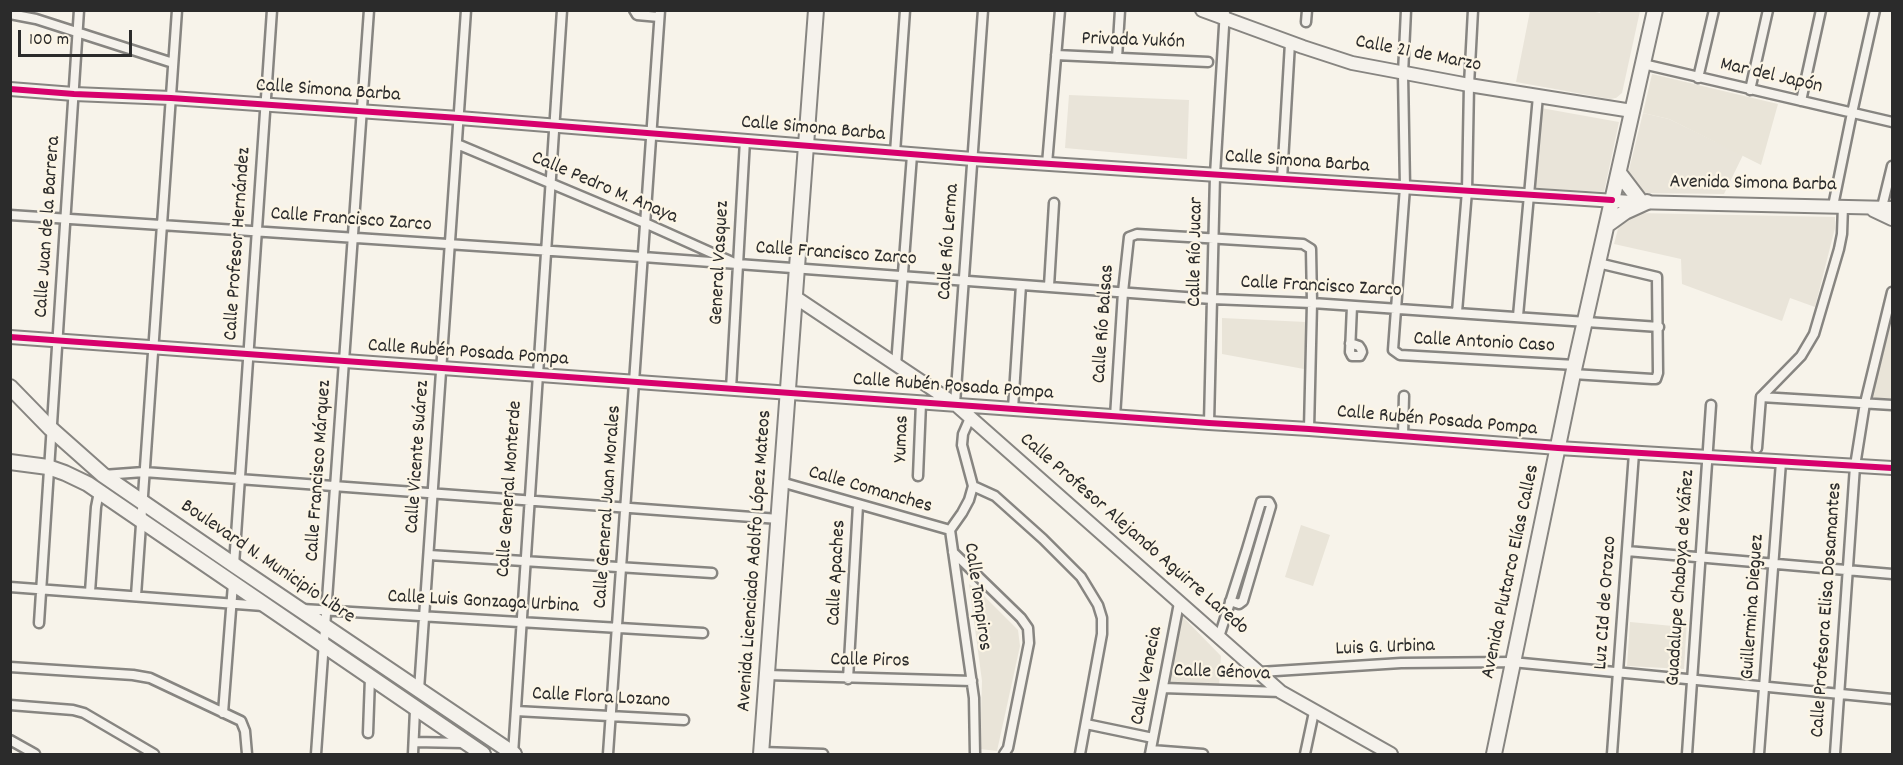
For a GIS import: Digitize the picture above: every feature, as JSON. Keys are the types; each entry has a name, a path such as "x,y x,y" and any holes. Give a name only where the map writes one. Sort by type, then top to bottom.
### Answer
{"main road":[{"name":"Avenida Licenciado Adolfo López Mateos","path":"761,753 816,10"},
{"name":"Avenida Plutarco Elías Calles","path":"1494,754 1574,369 1655,10"},
{"path":"1607,225 1644,202 1619,172"},
{"name":"Boulevard N. Municipio Libre","path":"10,387 50,429 103,475 514,754"},
{"path":"10,462 48,467 76,478 99,492 324,645 415,710 483,754"}],"street":[{"name":"Calle Juan de la Barrera","path":"39,623 79,10"},
{"path":"136,596 177,10"},
{"name":"Calle Profesor Hernández","path":"234,565 272,10"},
{"name":"Calle Francisco Márquez","path":"316,754 369,10"},
{"name":"Calle Vicente Suárez","path":"419,690 466,10"},
{"name":"Calle General Monterde","path":"514,754 562,10"},
{"path":"634,10 637,15 659,14"},
{"path":"895,153 905,10"},
{"name":"Calle Río Lerma","path":"955,404 982,10"},
{"path":"1047,164 1060,10"},
{"path":"1117,58 1120,10"},
{"name":"Calle 21 de Marzo","path":"1202,10 1225,14 1290,43 1352,63 1403,74 1632,111"},
{"path":"1306,22 1307,10"},
{"path":"1395,308 1405,187 1403,74 1406,10"},
{"path":"1457,312 1467,191 1473,10"},
{"path":"1698,78 1714,10"},
{"path":"1750,90 1768,10"},
{"path":"1801,101 1821,10"},
{"path":"1757,448 1761,397 1801,356 1814,334 1839,249 1842,234 1838,206 1852,113 1875,10"},
{"path":"10,14 36,19 173,63"},
{"name":"Calle General Juan Morales","path":"608,754 659,14"},
{"name":"Calle Río Jucar","path":"1209,423 1215,175 1225,14"},
{"path":"1282,179 1290,43"},
{"name":"Privada Yukón","path":"1056,55 1208,62"},
{"name":"Mar del Japón","path":"1643,64 1893,122"},
{"name":"Calle Simona Barba","path":"10,89 459,118 973,159 1612,200"},
{"path":"1518,316 1538,96"},
{"name":"General Vasquez","path":"731,389 745,140"},
{"name":"Calle Pedro M. Anaya","path":"457,144 738,265"},
{"path":"896,365 912,154"},
{"path":"1887,207 1892,170"},
{"name":"Avenida Simona Barba","path":"1612,200 1887,207"},
{"path":"1049,286 1054,203"},
{"path":"1866,207 1893,219"},
{"name":"Calle Francisco Zarco","path":"10,215 643,257 1212,299 1395,308 1659,327"},
{"name":"Calle Río Balsas","path":"1115,417 1128,239 1131,235 1213,239"},
{"path":"1213,239 1303,244 1309,247 1312,253 1309,429"},
{"path":"1598,263 1658,277 1659,327"},
{"path":"1013,409 1021,285"},
{"name":"Calle Profesora Elisa Dosamantes","path":"1835,754 1855,466 1864,403 1893,292"},
{"name":"Calle Profesor Alejando Aguirre Laredo","path":"795,297 955,404 1281,692 1391,754"},
{"path":"1350,343 1352,306"},
{"name":"Calle Antonio Caso","path":"1395,308 1393,350 1400,355 1574,369 1656,379 1659,327"},
{"name":"Calle Rubén Posada Pompa","path":"10,337 1558,448 1893,468"},
{"path":"1403,436 1404,396"},
{"path":"1761,397 1893,405"},
{"name":"Yumas","path":"918,476 921,403"},
{"name":"Guadalupe Chaboya de Yáñez","path":"1687,754 1711,405"},
{"path":"970,418 963,434 962,445 973,486 995,496 1043,539 1081,577 1098,605 1102,618 1102,634 1080,754"},
{"name":"Luz CId de Orozco","path":"1612,754 1634,453"},
{"name":"Guillermina Dieguez","path":"1759,754 1780,462"},
{"path":"103,475 144,472 779,519"},
{"name":"Calle Comanches","path":"781,483 950,530"},
{"name":"Calle Tompiros","path":"973,486 969,500 950,530 974,698 976,754"},
{"path":"90,592 99,492"},
{"path":"1219,637 1230,601 1246,549 1262,502 1269,502 1271,506 1243,601 1239,604 1230,601"},
{"name":"Calle Apaches","path":"848,679 858,505"},
{"path":"1246,549 1257,553"},
{"path":"1627,551 1893,574"},
{"path":"953,552 1021,618 1028,628 1029,643 1008,748 1004,754"},
{"path":"429,555 712,573"},
{"path":"223,712 233,584"},
{"path":"10,587 267,607"},
{"name":"Calle Venecia","path":"1151,752 1179,603"},
{"name":"Calle Luis Gonzaga Urbina","path":"298,608 703,633"},
{"name":"Luis G. Urbina","path":"1260,672 1401,663 1512,662 1893,699"},
{"path":"10,668 142,676 159,682 243,723 247,754"},
{"name":"Calle Piros","path":"767,675 972,681"},
{"path":"368,733 370,678"},
{"name":"Calle Génova","path":"1163,688 1281,692"},
{"path":"10,705 73,710 84,713 154,754"},
{"path":"413,754 415,710"},
{"name":"Calle Flora Lozano","path":"516,711 684,720"},
{"path":"1305,754 1314,712"},
{"path":"1086,724 1153,738"},
{"path":"10,740 35,754"},
{"path":"414,742 465,743"},
{"path":"1151,752 1203,754"},
{"path":"761,753 823,754"}],"shaded area":[{"path":"1586,10 1600,13 1601,11 1640,11 1622,93 1610,99 1516,82 1530,11"},
{"path":"1652,74 1778,104 1761,165 1669,119 1643,113"},
{"path":"1069,95 1189,100 1187,159 1065,148"},
{"path":"1541,108 1619,122 1604,192 1535,188"},
{"path":"1643,113 1669,119 1743,155 1724,194 1639,193 1627,178"},
{"path":"1637,213 1835,217 1835,228 1815,307 1790,298 1782,321 1682,284 1681,259 1614,244 1619,225 1629,216"},
{"path":"1222,318 1306,322 1304,369 1222,354"},
{"path":"1892,319 1892,399 1872,398"},
{"path":"1301,525 1330,535 1313,586 1285,577"},
{"path":"969,584 1018,630 1020,646 997,751 980,749 982,681"},
{"path":"1181,615 1221,656 1219,686 1167,684"},
{"path":"1676,619 1687,621 1684,669 1627,666 1630,622 1673,626"}],"cycle path":[{"path":"10,89 459,118 973,159 1612,200"},
{"path":"10,337 1558,448 1892,468"}]}
